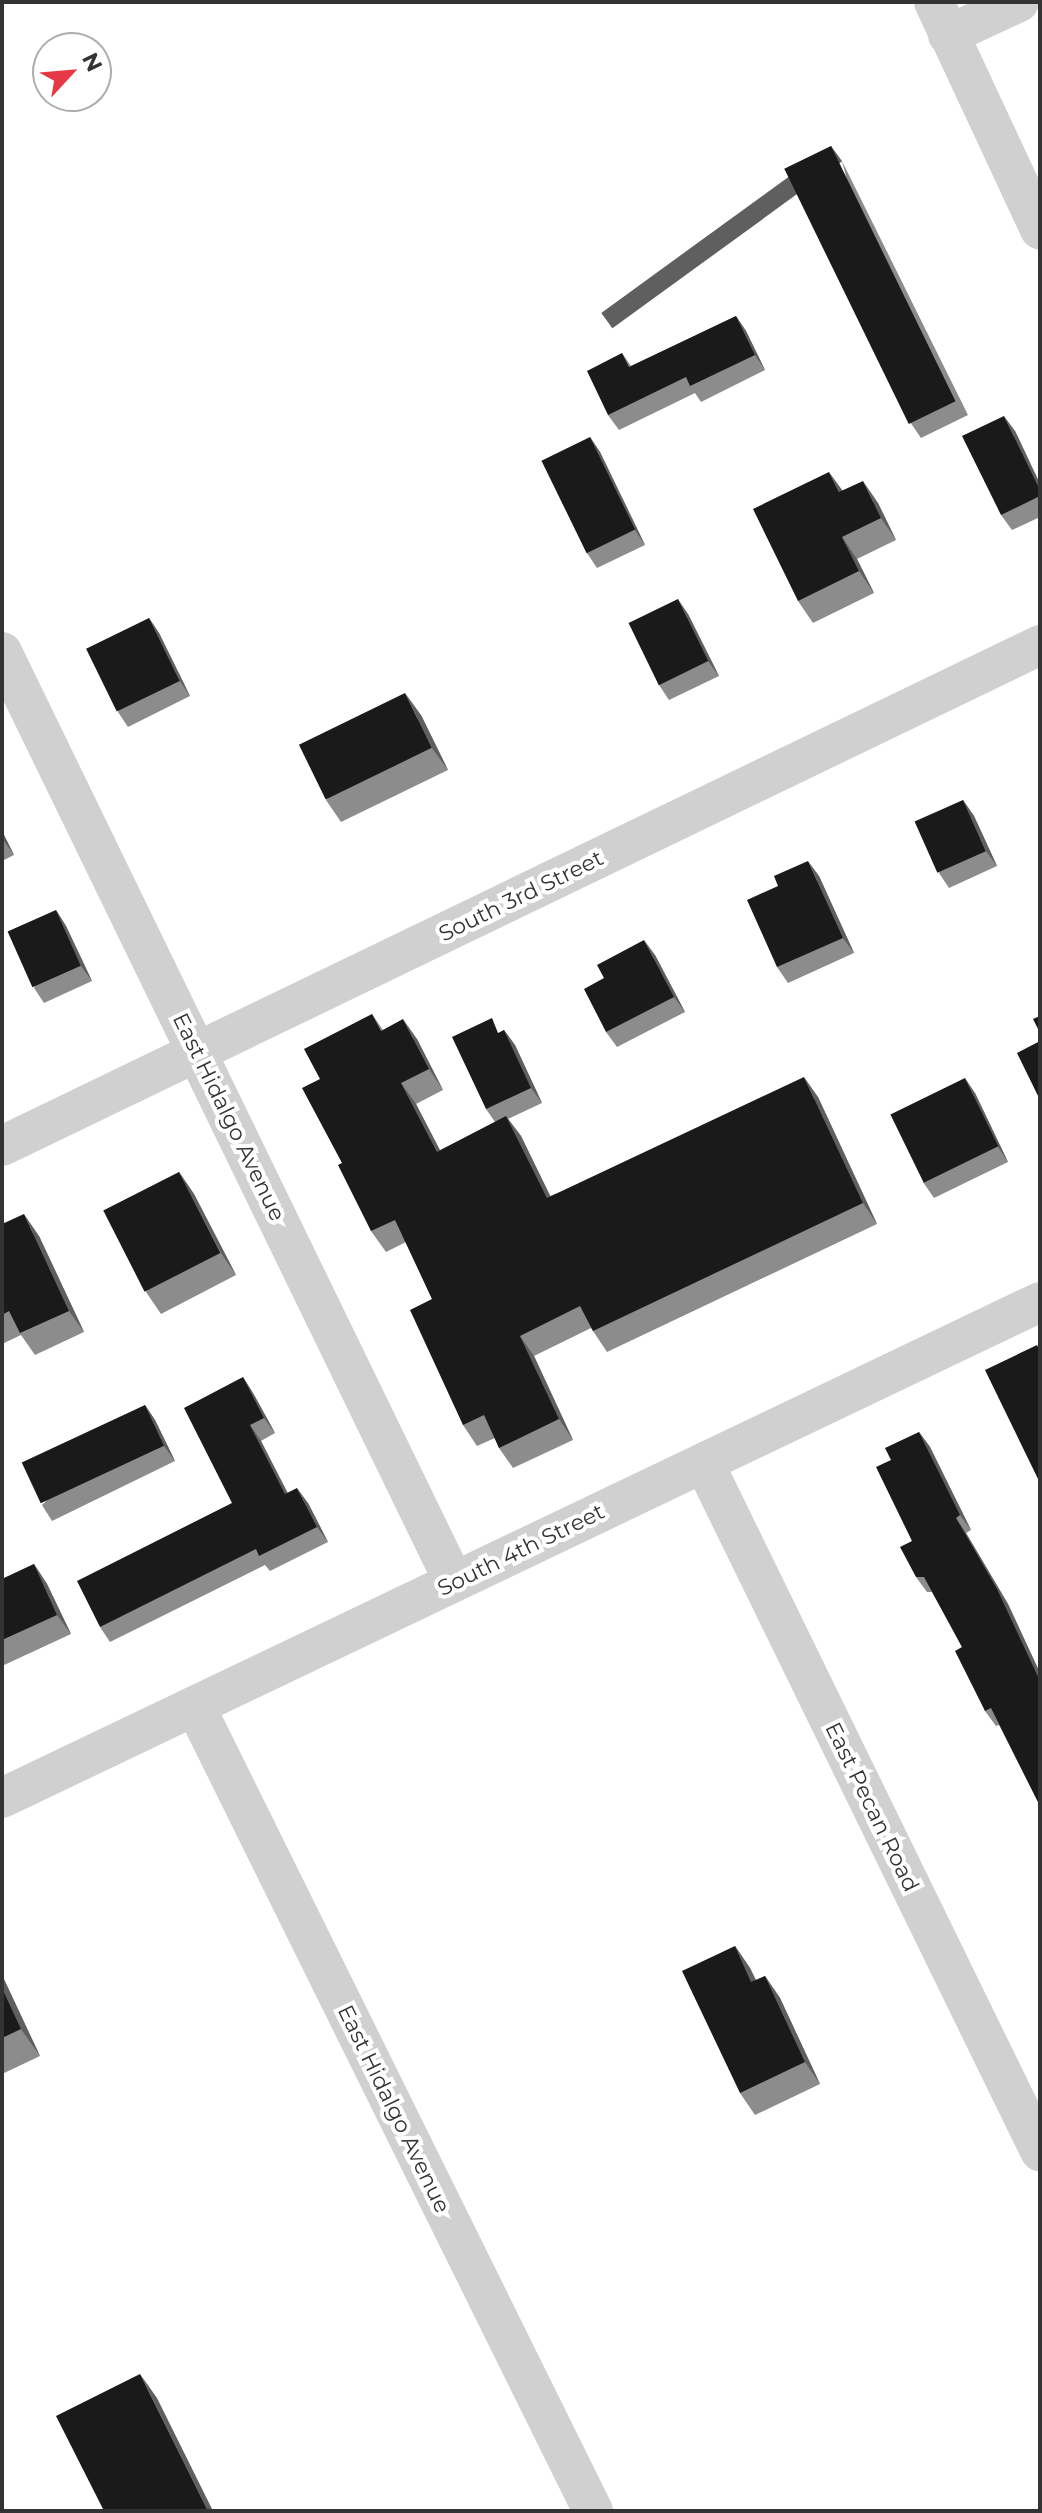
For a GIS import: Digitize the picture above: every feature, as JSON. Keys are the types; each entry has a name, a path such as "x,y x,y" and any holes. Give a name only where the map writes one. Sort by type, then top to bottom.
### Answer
{"street":[{"path":"1019,2 941,19 1040,229"},
{"name":"South 3rd Street","path":"2,1146 1040,645"},
{"name":"East Hidalgo Avenue","path":"2,652 454,1582"},
{"name":"South 4th Street","path":"2,1798 1040,1302"},
{"name":"East Pecan Road","path":"704,1463 1040,2151"},
{"name":"East Hidalgo Avenue","path":"195,1706 593,2511"}],"building":[{"path":"831,146 955,401 909,424 784,169"},
{"path":"736,316 755,355 690,386 686,377 608,415 587,371 622,353 629,367"},
{"path":"1004,416 1040,490 1040,496 1001,515 962,436"},
{"path":"590,437 635,530 587,553 541,461"},
{"path":"829,472 839,492 863,481 881,518 842,537 859,571 798,601 753,509"},
{"path":"678,599 708,661 659,685 629,623"},
{"path":"149,618 180,681 117,712 86,649"},
{"path":"405,693 432,748 326,800 299,745"},
{"path":"963,800 986,851 937,873 915,822"},
{"path":"808,861 843,938 777,967 747,900 778,886 774,876"},
{"path":"56,910 81,966 32,987 8,932"},
{"path":"644,940 674,997 606,1032 584,989 604,978 597,965"},
{"path":"372,1014 381,1031 403,1019 429,1069 401,1083 437,1152 506,1116 547,1198 804,1077 863,1203 593,1331 580,1306 520,1336 559,1419 499,1448 484,1415 463,1425 410,1310 432,1299 395,1220 371,1231 338,1165 342,1163 302,1088 320,1079 304,1049"},
{"path":"1040,1016 1040,1033 1033,1019"},
{"path":"492,1018 498,1033 504,1030 531,1088 486,1109 452,1037"},
{"path":"1040,1041 1040,1100 1017,1053"},
{"path":"965,1078 998,1146 924,1183 890,1114"},
{"path":"179,1172 220,1253 145,1292 103,1211"},
{"path":"24,1214 69,1311 20,1333 9,1311 2,1315 2,1224"},
{"path":"1037,1345 1040,1352 1040,1483 985,1370"},
{"path":"243,1377 264,1418 250,1425 285,1494 297,1488 317,1527 259,1556 256,1549 100,1627 77,1581 232,1503 184,1408"},
{"path":"145,1405 164,1446 41,1503 22,1462"},
{"path":"919,1432 960,1515 956,1518 997,1589 1040,1681 1040,1806 991,1708 985,1711 955,1651 962,1647 924,1577 916,1577 900,1547 912,1541 876,1467 891,1460 885,1448"},
{"path":"34,1564 57,1615 2,1640 2,1579"},
{"path":"735,1946 751,1982 765,1976 805,2062 740,2093 682,1971"},
{"path":"2,1988 21,2029 2,2038"},
{"path":"140,2374 208,2511 104,2511 56,2416"}]}
